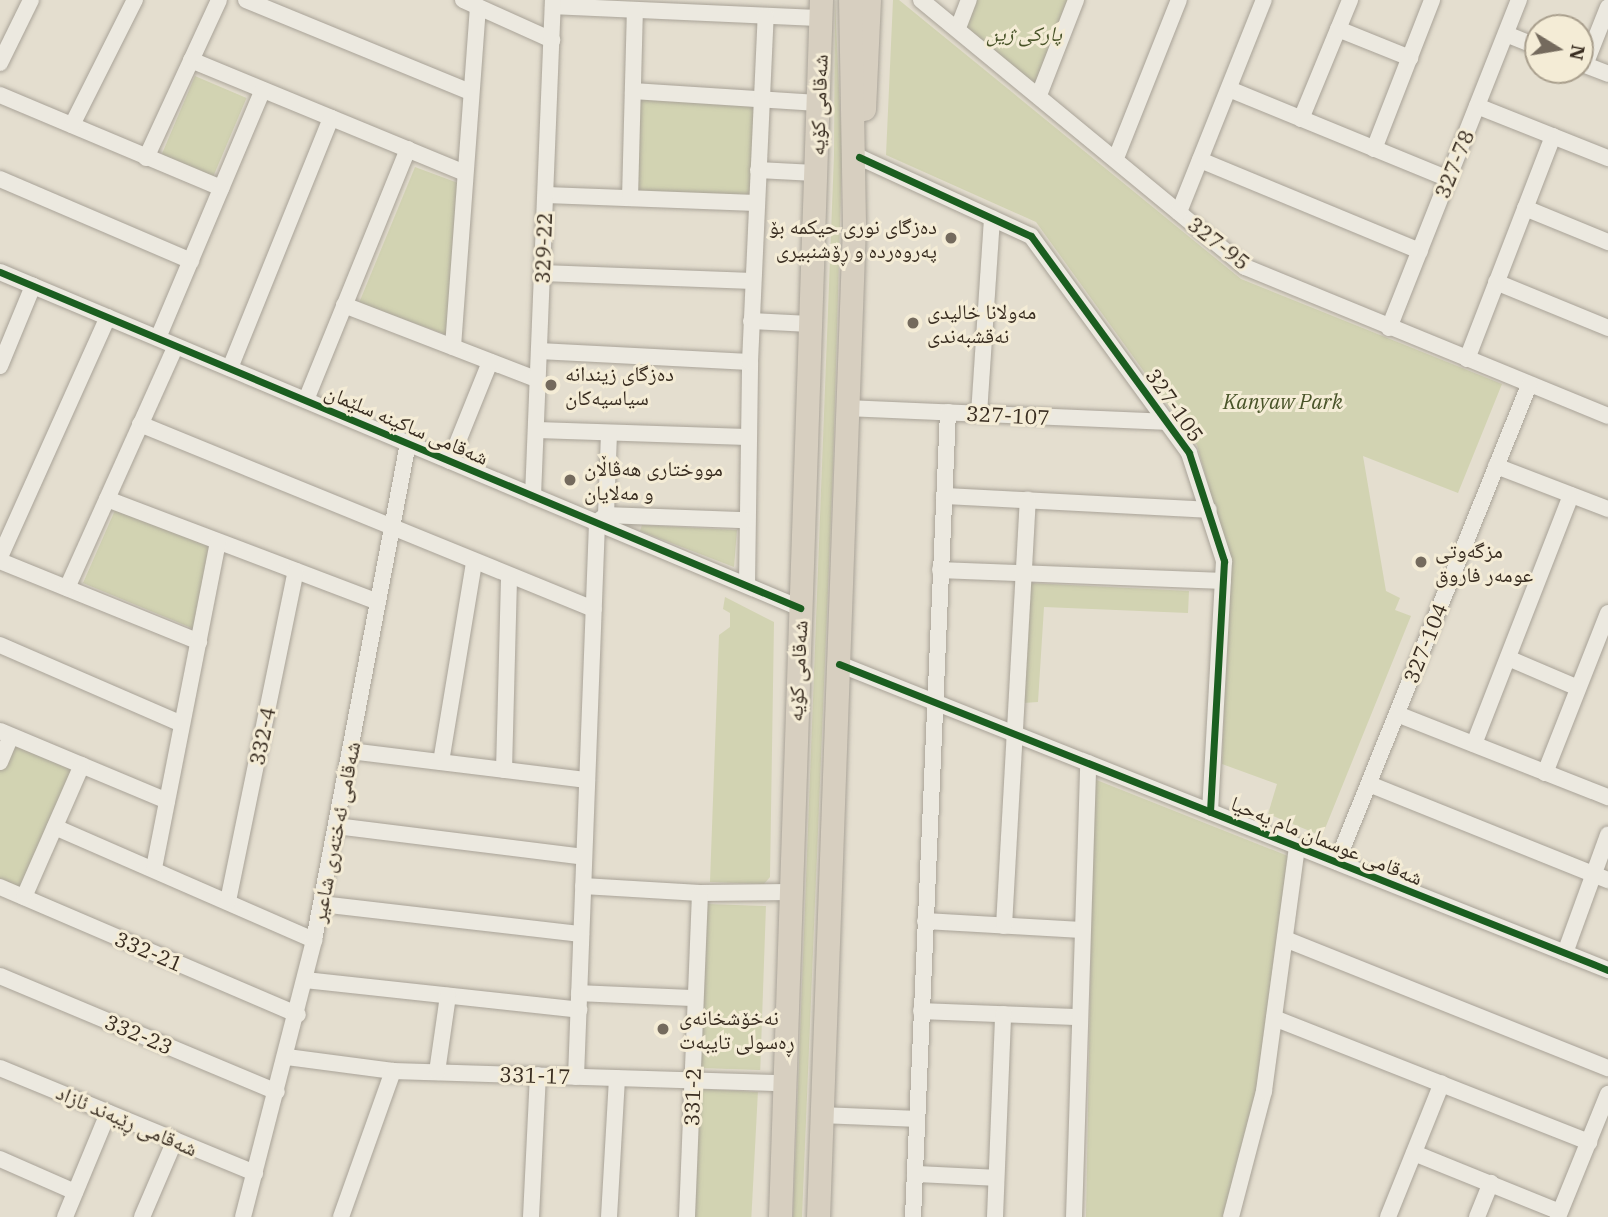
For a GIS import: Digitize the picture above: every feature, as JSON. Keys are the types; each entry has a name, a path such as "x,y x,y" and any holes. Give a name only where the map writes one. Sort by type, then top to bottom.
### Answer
{"highway":[{"name":"شەقامی کۆیە","path":"818,1217 854,224 850,0"},
{"path":"854,224 868,79 869,0"},
{"name":"شەقامی کۆیە","path":"780,1217 821,9"}],"street":[{"path":"0,64 31,0"},
{"path":"72,125 135,0"},
{"path":"146,158 219,0"},
{"path":"246,0 470,92"},
{"name":"327-95","path":"921,0 1245,267 1608,416"},
{"path":"958,28 969,0"},
{"path":"1039,95 1076,0"},
{"path":"1116,158 1179,0"},
{"path":"1179,212 1264,0"},
{"path":"1301,119 1350,0"},
{"path":"1374,149 1432,0"},
{"name":"327-78","path":"1389,328 1519,0"},
{"path":"453,347 470,92 470,3 552,40"},
{"path":"553,3 635,10 720,7 766,16 821,9"},
{"name":"329-22","path":"533,496 553,3"},
{"path":"1594,39 1608,7"},
{"path":"630,198 635,10"},
{"path":"747,585 747,438 766,16"},
{"path":"1338,29 1410,58"},
{"path":"1506,34 1524,41"},
{"path":"191,60 465,173"},
{"path":"1228,89 1448,179"},
{"path":"158,338 263,90"},
{"path":"633,91 818,103"},
{"path":"0,95 221,188"},
{"path":"1477,106 1608,158"},
{"path":"230,368 331,118"},
{"path":"1467,359 1553,136"},
{"path":"306,400 408,149"},
{"name":"327-105","path":"859,157 992,218 1038,244 1189,453 1224,561 1210,812"},
{"path":"1200,160 1420,251"},
{"path":"758,170 815,173"},
{"path":"0,179 191,261"},
{"path":"545,195 756,203"},
{"path":"1525,208 1608,242"},
{"path":"979,414 992,218"},
{"name":"شەقامی ساکینە سلێمان","path":"0,272 533,496 601,518 800,608"},
{"path":"542,273 753,281"},
{"path":"1496,282 1608,328"},
{"path":"0,366 33,286"},
{"path":"344,305 538,380"},
{"path":"108,317 0,559 199,642"},
{"path":"751,321 810,324"},
{"path":"67,588 176,345"},
{"path":"539,351 750,362"},
{"path":"450,461 490,362"},
{"name":"327-104","path":"1337,862 1529,385"},
{"name":"327-107","path":"848,408 1168,422"},
{"path":"913,1217 933,701 948,412"},
{"path":"141,425 391,529 594,609"},
{"path":"537,430 747,438"},
{"path":"576,1077 594,609 609,433"},
{"name":"شەقامی ئەختەری شاعیر","path":"243,1217 298,1015 314,940 408,443"},
{"path":"1496,466 1608,509"},
{"path":"1474,744 1571,495"},
{"path":"944,496 1209,509"},
{"path":"107,499 378,602"},
{"path":"1004,926 1028,500"},
{"path":"601,518 746,520"},
{"path":"154,868 218,542"},
{"path":"440,762 474,562"},
{"path":"940,570 1223,581"},
{"name":"332-4","path":"228,901 296,571"},
{"path":"504,770 509,576"},
{"path":"1545,773 1608,613"},
{"path":"0,645 182,724"},
{"path":"1508,658 1578,688"},
{"name":"شەقامی عوسمان مام یەحیا","path":"839,664 1608,971"},
{"path":"1397,714 1608,797"},
{"path":"0,762 6,733 167,802"},
{"path":"350,751 587,780"},
{"path":"1074,1217 1088,763"},
{"path":"24,897 82,765"},
{"path":"1369,784 1608,880"},
{"path":"336,826 584,856"},
{"path":"55,827 314,940"},
{"path":"1564,953 1608,835"},
{"path":"1231,1217 1264,1091 1297,846"},
{"path":"583,886 700,892 790,892"},
{"name":"332-21","path":"0,887 298,1015"},
{"name":"331-2","path":"687,1217 700,892"},
{"path":"321,904 581,934"},
{"path":"925,921 1082,930"},
{"path":"1285,939 1608,1068"},
{"name":"332-23","path":"0,976 277,1092"},
{"path":"305,980 579,1010"},
{"path":"579,993 695,998"},
{"path":"437,1072 448,996"},
{"path":"921,1011 1080,1017"},
{"path":"995,1217 1003,1014"},
{"path":"1274,1018 1589,1142"},
{"name":"331-17","path":"287,1057 393,1071 783,1083"},
{"name":"شەقامی ڕێبەند ئازاد","path":"0,1068 255,1173"},
{"path":"341,1217 393,1071"},
{"path":"531,1217 537,1075"},
{"path":"609,1217 617,1078"},
{"path":"1388,1217 1441,1083"},
{"path":"1414,1153 1490,1183 1559,1215 1608,1094"},
{"path":"65,1217 108,1112"},
{"path":"821,1115 917,1119"},
{"path":"142,1217 175,1140"},
{"path":"0,1159 75,1192"},
{"path":"915,1174 996,1178"},
{"path":"1477,1217 1490,1183"}],"green space":[{"path":"835,0 842,155 833,468 802,1217 793,1217 834,155"},
{"name":"Kanyaw Park","path":"893,0 899,0 1241,279 1502,384 1458,493 1363,456 1386,591 1400,598 1395,610 1411,616 1322,836 1268,814 1277,784 1222,764 1229,560 1197,445 1036,222 886,155"},
{"name":"پارکی ژین","path":"973,0 1073,0 1038,88 963,25"},
{"path":"195,76 247,98 212,179 161,157"},
{"path":"640,98 757,104 752,197 635,191"},
{"path":"415,167 458,183 447,335 359,303"},
{"path":"116,508 213,546 194,629 83,583"},
{"path":"642,525 737,530 734,567 640,531"},
{"path":"1030,583 1189,591 1188,613 1044,607 1038,702 1023,703"},
{"path":"725,597 774,622 770,877 764,884 710,882 719,635 730,627 730,613 723,609"},
{"path":"11,744 72,770 21,888 0,879 0,770"},
{"path":"1094,779 1288,856 1259,1090 1223,1217 1086,1217"},
{"path":"707,904 766,906 760,1070 701,1068"},
{"path":"700,1089 758,1092 751,1217 693,1217"}],"cycle path":[{"path":"859,157 1031,236 1189,453 1224,561 1210,812"},
{"path":"0,272 800,608"},
{"path":"839,664 1608,970"}],"place":[{"name":"دەزگای نوری حیکمە بۆ پەروەردە و ڕۆشنبیری","path":"951,238"},
{"name":"مەولانا خالیدی نەقشبەندی","path":"913,323"},
{"name":"دەزگای زیندانە سیاسیەکان","path":"551,385"},
{"name":"مووختاری ھەڤاڵان و مەلایان","path":"570,480"},
{"name":"مزگەوتی عومەر فاروق","path":"1421,562"},
{"name":"نەخۆشخانەی ڕەسولی تایبەت","path":"663,1029"}]}
